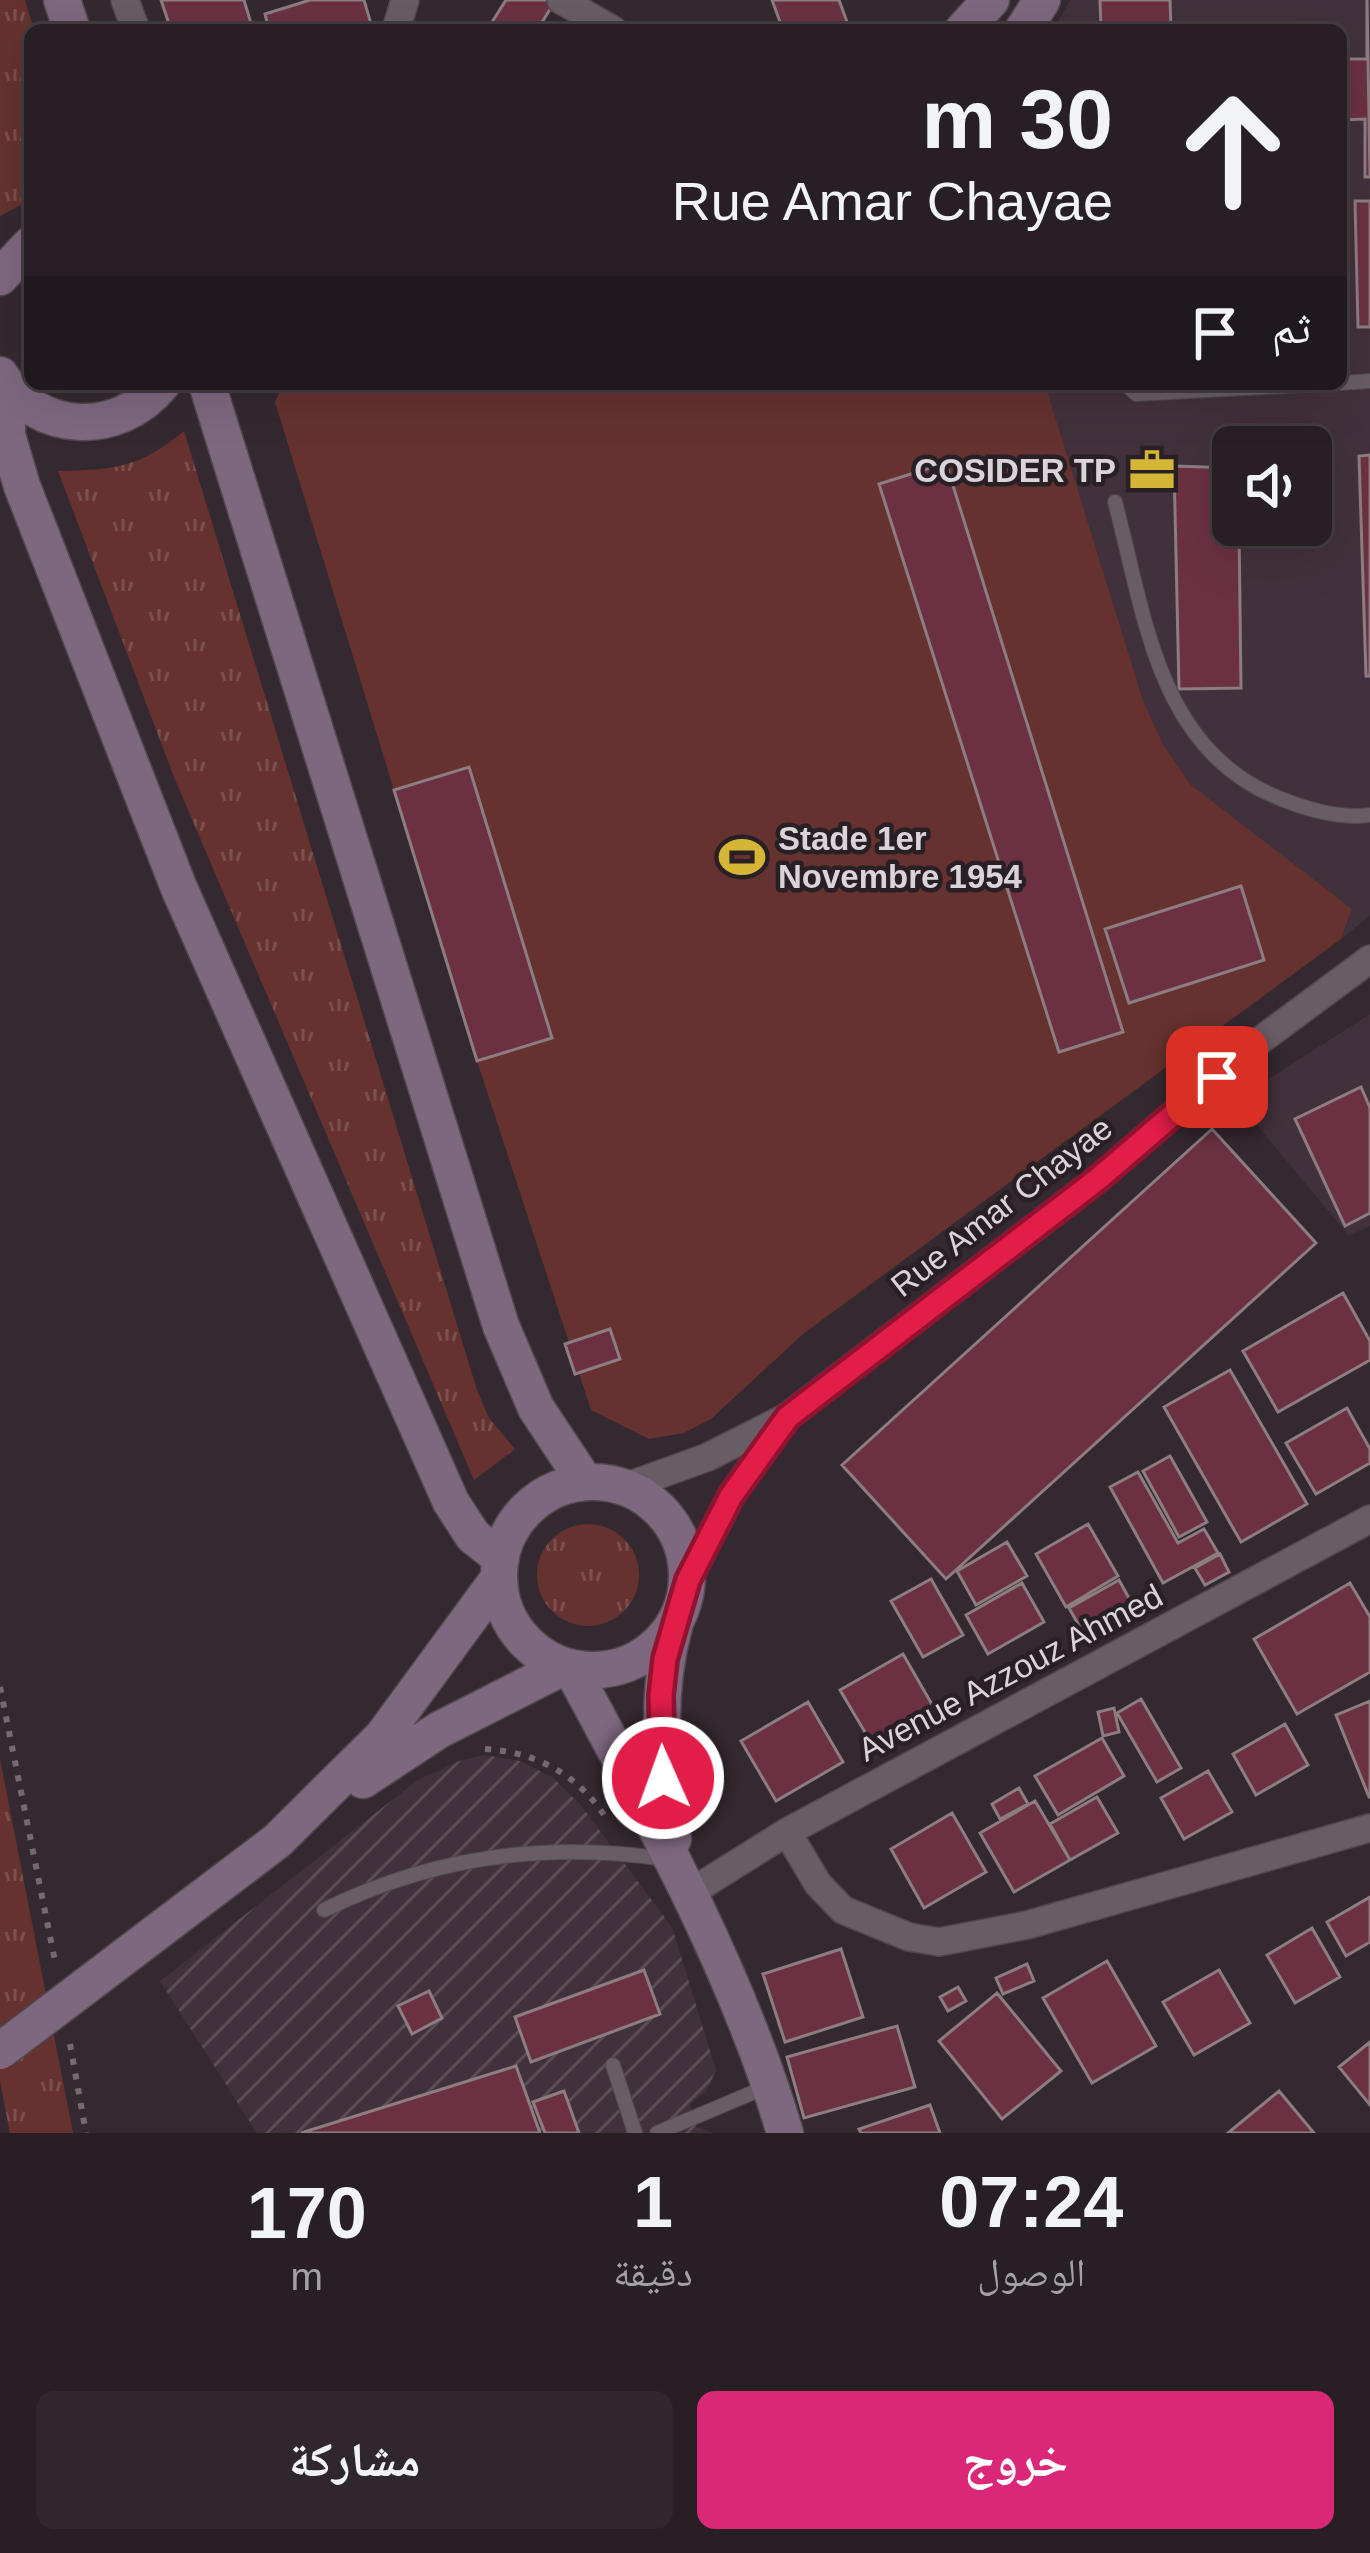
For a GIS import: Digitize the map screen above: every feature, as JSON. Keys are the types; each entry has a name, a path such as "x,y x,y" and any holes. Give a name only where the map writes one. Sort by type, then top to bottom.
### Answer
{"main road":[{"path":"0,277 24,251"},
{"path":"4,381 44,415 90,424 134,410 156,390"},
{"path":"4,381 7,435 22,486 179,888 451,1502 500,1568 501,1598 518,1632 547,1659 591,1670 632,1662 664,1637 676,1620"},
{"path":"209,390 501,1326 536,1408 585,1482"},
{"path":"278,1841 383,1736 422,1688 500,1568 517,1521 547,1494 585,1482 625,1487 659,1508 681,1541 688,1580 665,1659 660,1737 682,1877"},
{"path":"0,2051 278,1841 439,1730 568,1667"},
{"path":"568,1667 682,1877 771,2085 785,2133"}],"street":[{"path":"561,0 603,24"},
{"name":"Rue Amar Chayae","path":"625,1487 708,1457 788,1417 1098,1179 1246,1052 1370,959"},
{"name":"Rue Amar Chayae","path":"688,1580 731,1496 788,1417"},
{"name":"Avenue Azzouz Ahmed","path":"682,1877 787,1832 1370,1519"},
{"path":"787,1832 818,1884 843,1910 909,1937 939,1942 1027,1925 1370,1828"}],"lane":[{"path":"1132,390 1136,394 1209,390"},
{"path":"1115,502 1153,647 1186,725 1217,763 1261,791 1308,810 1370,815"},
{"path":"324,1910 369,1888 467,1859 517,1852 629,1854 682,1877"},
{"path":"613,2065 635,2133"},
{"path":"657,2133 771,2085"}],"path":[{"path":"0,1687 59,1982"},
{"path":"476,1749 541,1760 563,1772 596,1802 629,1854"},
{"path":"67,2026 86,2133"}],"shaded area":[{"name":"COSIDER TP","path":"1070,0 1370,0 1370,916 1341,939 1352,909 1191,785 1163,744 1143,700 1047,390 1347,390 1347,24 1056,24"},
{"path":"1370,1014 1370,1226 1349,1236 1236,1100"},
{"path":"484,1755 520,1761 552,1777 580,1804 672,1927 716,2070 706,2092 690,2104 696,2126 712,2133 257,2133 160,1981 418,1780"}],"green space":[{"path":"0,0 25,0 32,24 24,24 24,203 0,216"},
{"name":"Stade 1er Novembre 1954","path":"280,390 1047,390 1143,700 1163,744 1191,785 1352,909 1341,939 803,1334 711,1419 684,1433 649,1439 591,1410 477,1061 275,402"},
{"path":"184,431 477,1390 489,1418 515,1449 474,1480 174,777 58,471 95,470 139,460"},
{"path":"588,1524 608,1528 624,1539 635,1555 639,1575 635,1595 624,1611 608,1622 588,1626 568,1622 552,1611 541,1595 537,1575 541,1555 552,1539 568,1528"},
{"path":"0,1759 73,2133 10,2133 0,2081"}],"building":[{"path":"161,0 244,0 251,24 169,24"},
{"path":"310,0 364,0 371,24 268,24 265,14"},
{"path":"506,0 554,3 541,24 491,24"},
{"path":"772,0 839,0 848,24 781,24"},
{"path":"1100,0 1170,0 1171,24 1101,24"},
{"path":"1367,0 1370,177 1365,177 1365,119 1347,120 1347,59 1367,59"},
{"path":"1355,201 1370,201 1370,327 1358,327"},
{"path":"1370,455 1370,676 1366,676 1359,456"},
{"path":"946,463 1123,1032 1059,1052 879,484"},
{"path":"1174,466 1212,467 1212,546 1239,546 1241,688 1179,689"},
{"path":"469,767 552,1038 477,1061 394,790"},
{"path":"1241,886 1264,960 1129,1003 1105,929"},
{"path":"1361,1087 1370,1108 1370,1213 1345,1226 1295,1119"},
{"path":"1212,1129 1316,1243 946,1579 842,1465"},
{"path":"1343,1293 1370,1341 1370,1360 1278,1412 1243,1351"},
{"path":"610,1329 620,1359 575,1374 565,1344"},
{"path":"1230,1370 1307,1504 1241,1542 1164,1407"},
{"path":"1347,1408 1370,1449 1370,1463 1316,1494 1286,1443"},
{"path":"1170,1456 1207,1522 1179,1537 1143,1471"},
{"path":"1138,1472 1178,1543 1204,1529 1218,1553 1163,1583 1110,1487"},
{"path":"1088,1524 1118,1576 1066,1607 1036,1554"},
{"path":"1007,1542 1027,1576 976,1605 957,1571"},
{"path":"1220,1554 1229,1572 1205,1585 1195,1568"},
{"path":"931,1579 963,1635 923,1657 891,1601"},
{"path":"1119,1580 1136,1611 1086,1638 1069,1608"},
{"path":"1022,1583 1044,1622 988,1654 966,1615"},
{"path":"1350,1583 1370,1617 1370,1672 1297,1714 1254,1639"},
{"path":"903,1654 934,1708 872,1744 840,1690"},
{"path":"1141,1699 1181,1768 1157,1782 1117,1713"},
{"path":"1370,1701 1370,1797 1369,1797 1336,1715"},
{"path":"808,1702 843,1762 776,1801 741,1741"},
{"path":"1114,1708 1119,1732 1103,1736 1098,1712"},
{"path":"1285,1724 1308,1765 1256,1795 1233,1754"},
{"path":"1102,1738 1124,1776 1058,1815 1035,1776"},
{"path":"1208,1771 1232,1812 1184,1839 1161,1798"},
{"path":"1019,1788 1028,1804 1000,1819 992,1804"},
{"path":"1097,1797 1118,1833 1070,1860 1050,1824"},
{"path":"1035,1801 1070,1860 1014,1892 980,1833"},
{"path":"952,1813 986,1872 924,1908 891,1849"},
{"path":"1370,1897 1370,1942 1346,1956 1327,1922"},
{"path":"1312,1928 1340,1977 1295,2003 1267,1955"},
{"path":"841,1949 863,2017 785,2042 763,1974"},
{"path":"1107,1961 1156,2046 1092,2083 1043,1998"},
{"path":"1027,1964 1034,1981 1003,1994 996,1978"},
{"path":"644,1970 660,2014 531,2062 515,2017"},
{"path":"1219,1970 1250,2023 1194,2055 1163,2002"},
{"path":"958,1987 966,2001 948,2011 940,1997"},
{"path":"429,1991 442,2018 412,2034 398,2006"},
{"path":"997,1993 1061,2071 1002,2119 939,2041"},
{"path":"897,2026 915,2087 804,2118 787,2057"},
{"path":"1370,2042 1370,2105 1339,2067"},
{"path":"516,2066 540,2133 301,2133"},
{"path":"564,2091 579,2133 545,2133 533,2102"},
{"path":"1279,2091 1314,2133 1228,2133"},
{"path":"930,2105 940,2133 861,2133 859,2129"}],"place":[{"name":"COSIDER TP","path":"1152,470"},
{"name":"Stade 1er Novembre 1954","path":"742,857"}],"route":[{"path":"663,1778 660,1737 665,1659 688,1580 731,1496 788,1417 1098,1179 1217,1077"}]}
